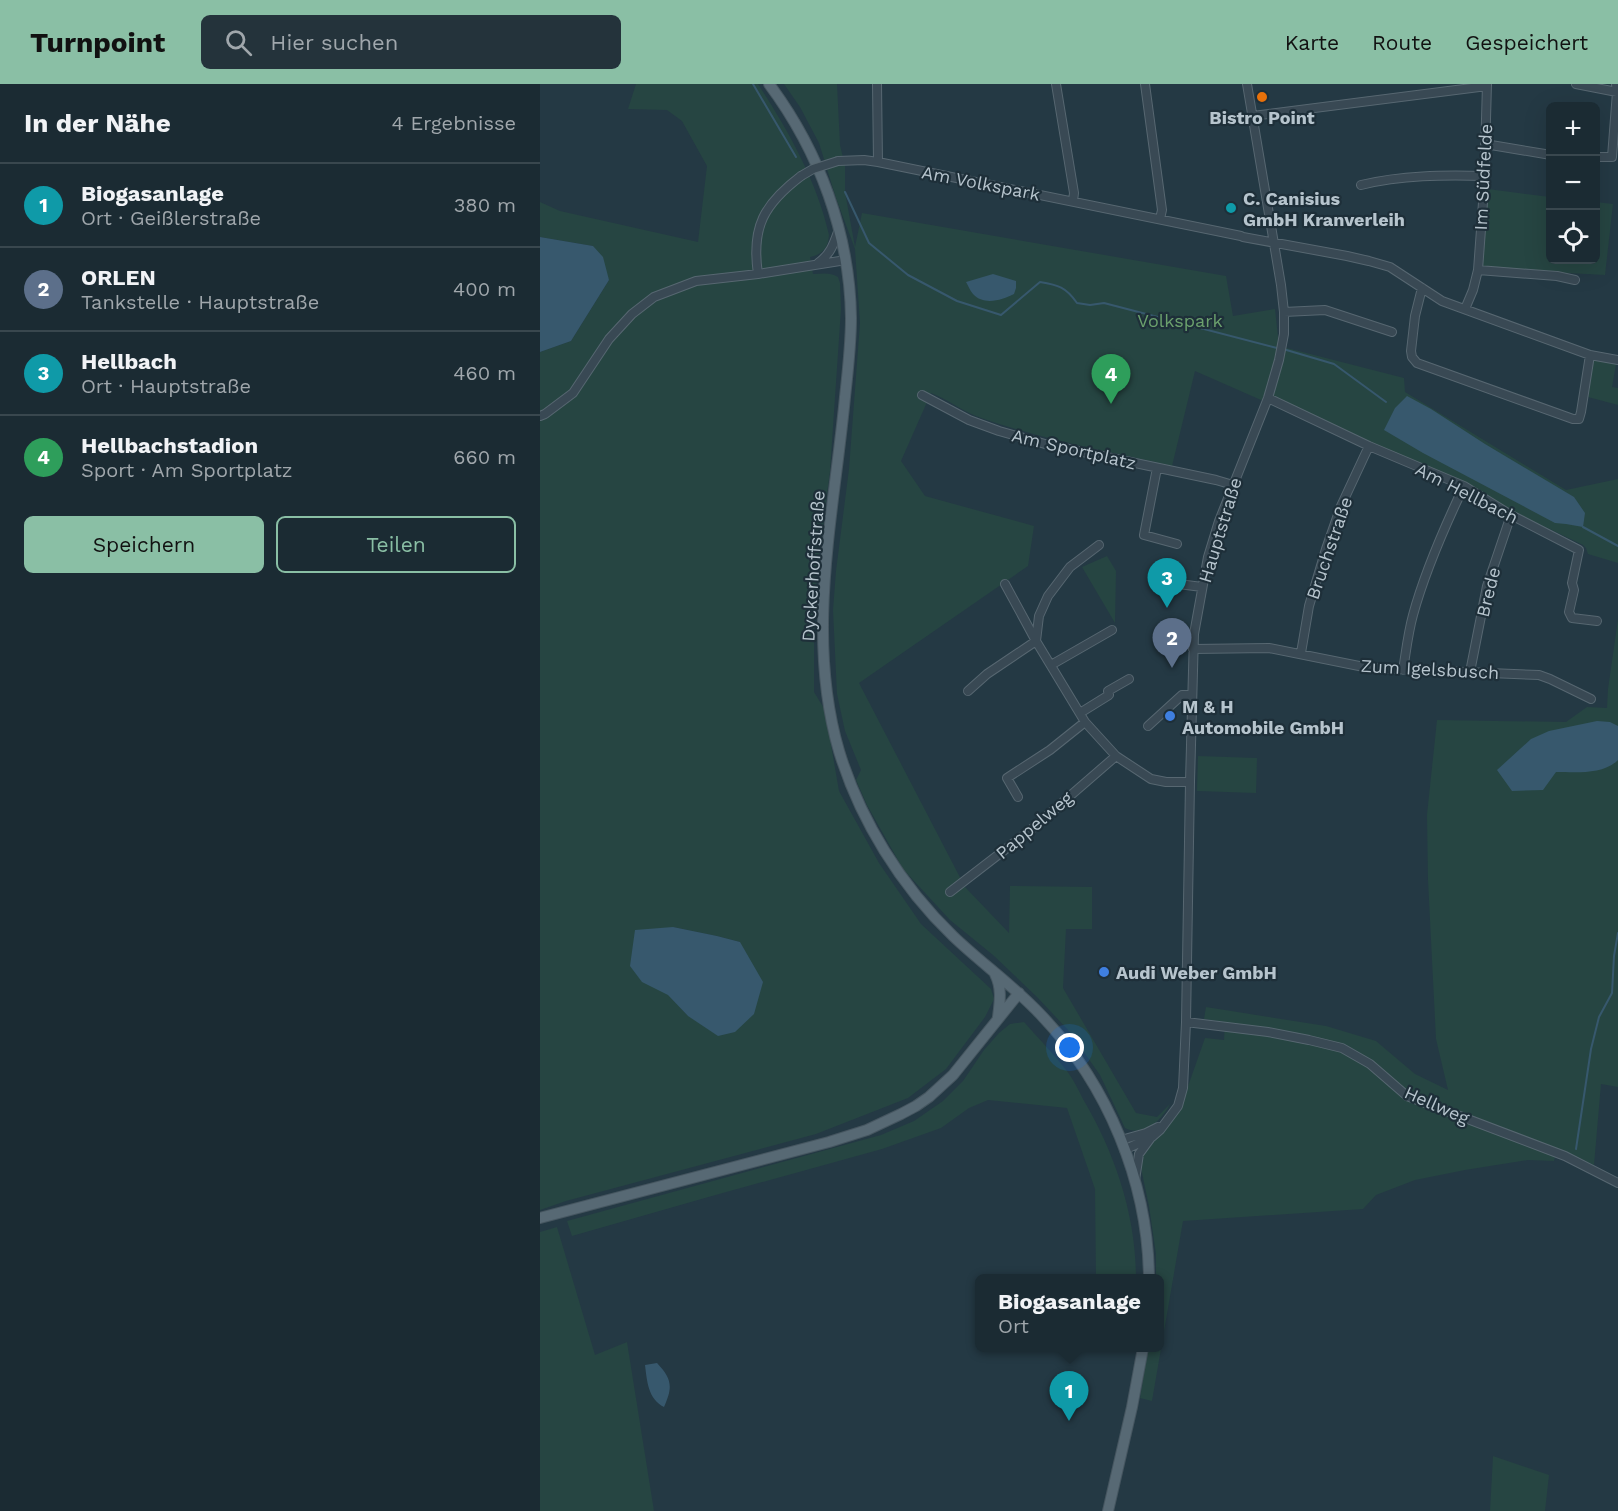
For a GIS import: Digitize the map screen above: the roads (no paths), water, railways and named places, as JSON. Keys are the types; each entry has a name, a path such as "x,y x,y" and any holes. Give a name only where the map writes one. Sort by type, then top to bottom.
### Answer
{"main road":[{"name":"Dyckerhoffstraße","path":"769,84 791,115 822,178 839,229 846,260 851,316 850,351 823,610 825,682 840,753 872,829 897,870 930,913 1044,1017 1090,1078 1123,1145 1135,1180 1143,1207 1149,1274"},
{"path":"993,970 1000,986 998,1017"},
{"path":"540,1218 829,1142 886,1122 916,1106 942,1086 1019,993"},
{"path":"1108,1511 1142,1352"}],"street":[{"path":"877,84 878,162"},
{"path":"1056,84 1074,193 1073,201"},
{"path":"1145,84 1162,210 1160,219"},
{"name":"Hauptstraße","path":"1123,1145 1152,1137 1178,1106 1183,1088 1194,634 1208,557 1219,521 1268,398 1284,334 1284,312 1274,243 1247,84"},
{"path":"1576,84 1616,88 1612,158 1600,157"},
{"path":"1253,116 1487,85"},
{"name":"Im Südfelde","path":"1465,309 1478,270 1485,176 1487,85"},
{"path":"1485,144 1546,154"},
{"name":"Am Volkspark","path":"758,274 756,242 759,226 769,205 786,188 813,169 838,161 864,160 1369,261 1390,267 1442,301 1590,355 1618,360"},
{"path":"1361,185 1421,175 1485,176"},
{"path":"816,265 826,257 839,229"},
{"path":"540,416 573,393 609,339 632,314 654,297 696,281 846,260"},
{"path":"1478,270 1557,276 1575,280"},
{"path":"1422,288 1415,316 1411,351 1417,363 1573,419 1578,418 1581,412 1590,355"},
{"path":"1284,312 1325,310 1392,332"},
{"name":"Am Sportplatz","path":"922,395 969,420 999,431 1045,444 1233,485"},
{"name":"Am Hellbach","path":"1268,398 1369,446 1464,486 1511,515 1579,550 1572,583 1574,590 1570,616 1597,621"},
{"name":"Bruchstraße","path":"1301,653 1309,606 1326,549 1341,506 1369,446"},
{"path":"1157,468 1144,535 1177,544"},
{"path":"1403,670 1413,616 1422,588 1439,540 1464,486"},
{"name":"Brede","path":"1470,672 1487,586 1511,515"},
{"path":"1036,641 1039,616 1048,596 1070,567 1099,545"},
{"path":"1163,582 1202,587"},
{"path":"1005,584 1085,722 1116,756 1151,779 1166,782 1190,782"},
{"path":"1051,665 1112,630"},
{"path":"968,691 987,674 1036,641"},
{"name":"Zum Igelsbusch","path":"1193,649 1269,648 1369,668 1539,675 1591,699"},
{"path":"1080,713 1109,695 1108,691 1130,679"},
{"path":"1148,726 1182,695 1191,694"},
{"path":"1018,798 1007,778 1050,750 1085,722"},
{"name":"Pappelweg","path":"950,892 1033,828 1116,756"},
{"name":"Hellweg","path":"1186,1022 1268,1032 1342,1048 1370,1064 1407,1096 1565,1156 1618,1183"},
{"path":"1123,1145 1164,1124"},
{"path":"1135,1180 1139,1154 1152,1137"}],"water":[{"path":"540,237 593,246 603,257 609,280 571,341 540,352"},
{"path":"993,274 1016,281 1014,294 999,300 988,301 977,298 966,282"},
{"path":"1407,396 1574,497 1585,513 1583,527 1555,523 1384,430 1395,408"},
{"path":"1597,721 1610,722 1618,726 1618,760 1612,765 1589,772 1556,772 1543,790 1512,791 1497,770 1531,739 1549,731"},
{"path":"673,927 740,942 763,982 754,1014 735,1032 718,1036 688,1016 668,995 642,982 630,966 635,930"},
{"path":"657,1363 666,1374 670,1384 664,1407 651,1394 645,1365"}],"waterway":[{"path":"753,84 796,157"},
{"path":"845,192 869,243 908,275 957,301 1001,315 1040,282 1061,288 1069,293 1077,303 1090,305 1104,303 1277,348"},
{"path":"1283,349 1334,364 1386,402"},
{"path":"1583,527 1618,546"},
{"path":"1576,1149 1591,1049 1599,1017 1612,993 1618,933"}],"place":[{"name":"Bistro Point","path":"1262,97"},
{"name":"C. Canisius GmbH Kranverleih","path":"1231,208"},
{"name":"Hellbachstadion","path":"1111,404"},
{"name":"Hellbach","path":"1167,608"},
{"name":"ORLEN","path":"1172,668"},
{"name":"M & H Automobile GmbH","path":"1170,716"},
{"name":"Audi Weber GmbH","path":"1104,972"},
{"name":"Biogasanlage","path":"1069,1421"}],"park label":[{"name":"Volkspark","path":"1180,320"}]}
